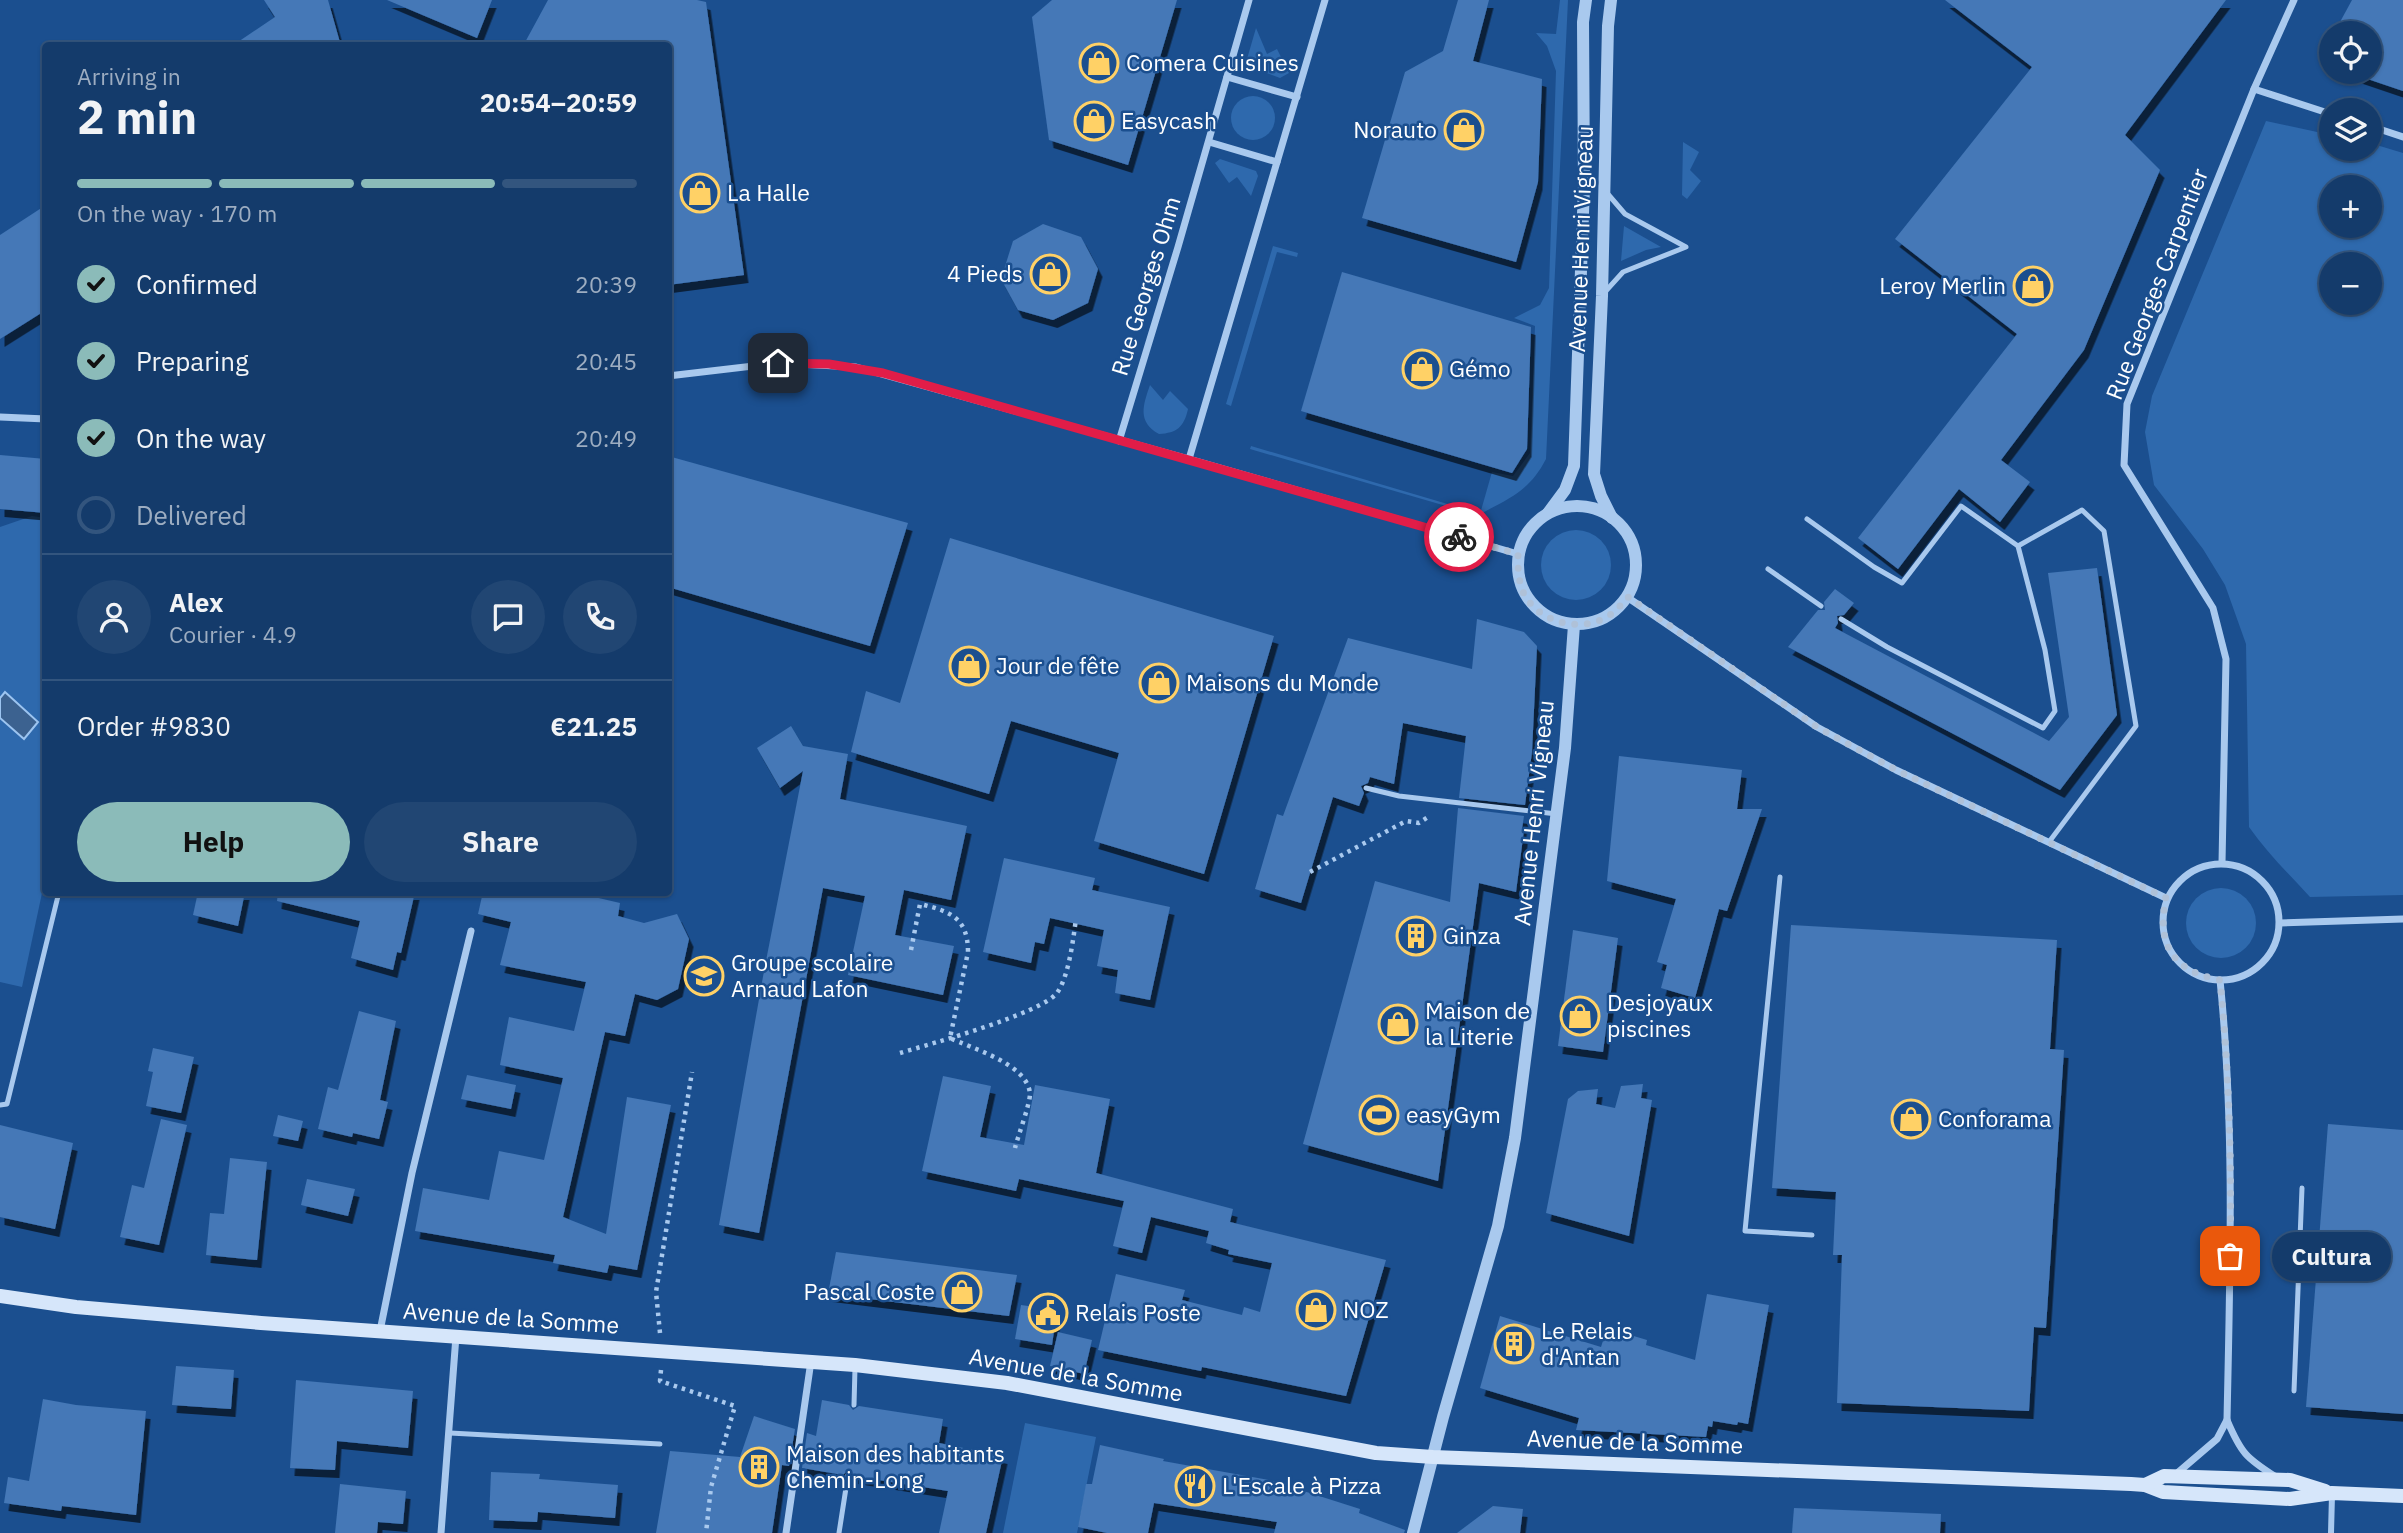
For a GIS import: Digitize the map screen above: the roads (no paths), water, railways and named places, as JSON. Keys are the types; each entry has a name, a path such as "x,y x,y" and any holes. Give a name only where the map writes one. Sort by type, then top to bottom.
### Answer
{"main road":[{"name":"Avenue de la Somme","path":"0,1296 76,1307 855,1365 1007,1383 1376,1453 2145,1485 2163,1492 2290,1499 2332,1493 2403,1496"},
{"name":"Avenue de la Somme","path":"2145,1485 2164,1476 2281,1480 2332,1493"}],"street":[{"name":"Rue Georges Ohm","path":"1119,441 1249,0"},
{"path":"1189,459 1325,0"},
{"name":"Avenue Henri Vigneau","path":"1518,554 1534,523 1548,513 1565,490 1574,466 1584,186 1583,22 1586,0"},
{"name":"Avenue Henri Vigneau","path":"1611,0 1594,474 1612,517 1633,545 1636,563 1628,597"},
{"name":"Rue Georges Carpentier","path":"2222,863 2226,659 2213,608 2124,465 2127,404 2254,89 2294,0"},
{"path":"1227,77 1297,96"},
{"path":"2254,89 2319,110"},
{"path":"2382,130 2403,137"},
{"path":"1209,142 1277,162"},
{"path":"672,376 778,363 856,367 1518,554 1518,574 1524,594 1537,610 1554,621 1574,625 1590,623 1605,618 1618,609 1628,597 1817,727 1896,770 2166,898"},
{"path":"0,417 42,419"},
{"path":"1548,513 1564,507 1581,506 1612,517"},
{"name":"Avenue Henri Vigneau","path":"1413,1533 1498,1226 1512,1150 1565,748 1574,625"},
{"path":"2222,863 2237,865 2256,875 2271,891 2280,923 2275,944 2266,960 2240,978 2220,980 2199,976 2182,966 2172,955 2164,938 2162,919 2166,898 2182,877 2202,866 2222,863"},
{"path":"2280,923 2403,919"},
{"path":"380,1331 412,1173 471,931"},
{"path":"2220,980 2225,1031 2231,1201 2227,1420 2240,1449 2250,1461 2281,1480"},
{"path":"441,1533 456,1335"},
{"path":"786,1533 811,1360"},
{"path":"2174,1476 2217,1439 2227,1420"},
{"path":"2331,1533 2332,1493"}],"lane":[{"path":"1602,296 1623,272 1686,247 1625,214 1603,189"},
{"path":"1807,519 1874,567 1902,583 1961,506 2018,546 2045,650 2054,711 2043,728 1887,647 1841,620"},
{"path":"2018,546 2082,510 2104,531 2136,726 2049,842"},
{"path":"1768,569 1821,606"},
{"path":"1366,788 1399,796 1557,814"},
{"path":"1780,877 1745,1231 1812,1235"},
{"path":"0,1105 7,1104 58,896"},
{"path":"2294,1391 2302,1188"},
{"path":"854,1405 855,1365"},
{"path":"450,1433 660,1444"},
{"path":"839,1533 848,1475"}],"place":[{"name":"Comera Cuisines","path":"1099,63"},
{"name":"Easycash","path":"1094,121"},
{"name":"Norauto","path":"1464,130"},
{"name":"La Halle","path":"700,193"},
{"name":"4 Pieds","path":"1050,274"},
{"name":"Leroy Merlin","path":"2033,286"},
{"name":"Gémo","path":"1422,369"},
{"name":"Jour de fête","path":"969,666"},
{"name":"Maisons du Monde","path":"1159,683"},
{"name":"Ginza","path":"1416,936"},
{"name":"Groupe scolaire Arnaud Lafon","path":"704,976"},
{"name":"Desjoyaux piscines","path":"1580,1016"},
{"name":"Maison de la Literie","path":"1398,1024"},
{"name":"easyGym","path":"1379,1115"},
{"name":"Conforama","path":"1911,1119"},
{"name":"Cultura","path":"2230,1256"},
{"name":"Pascal Coste","path":"962,1292"},
{"name":"NOZ","path":"1316,1310"},
{"name":"Relais Poste","path":"1048,1313"},
{"name":"Le Relais d'Antan","path":"1514,1344"},
{"name":"Maison des habitants Chemin-Long","path":"759,1467"},
{"name":"L'Escale à Pizza","path":"1195,1486"}]}
